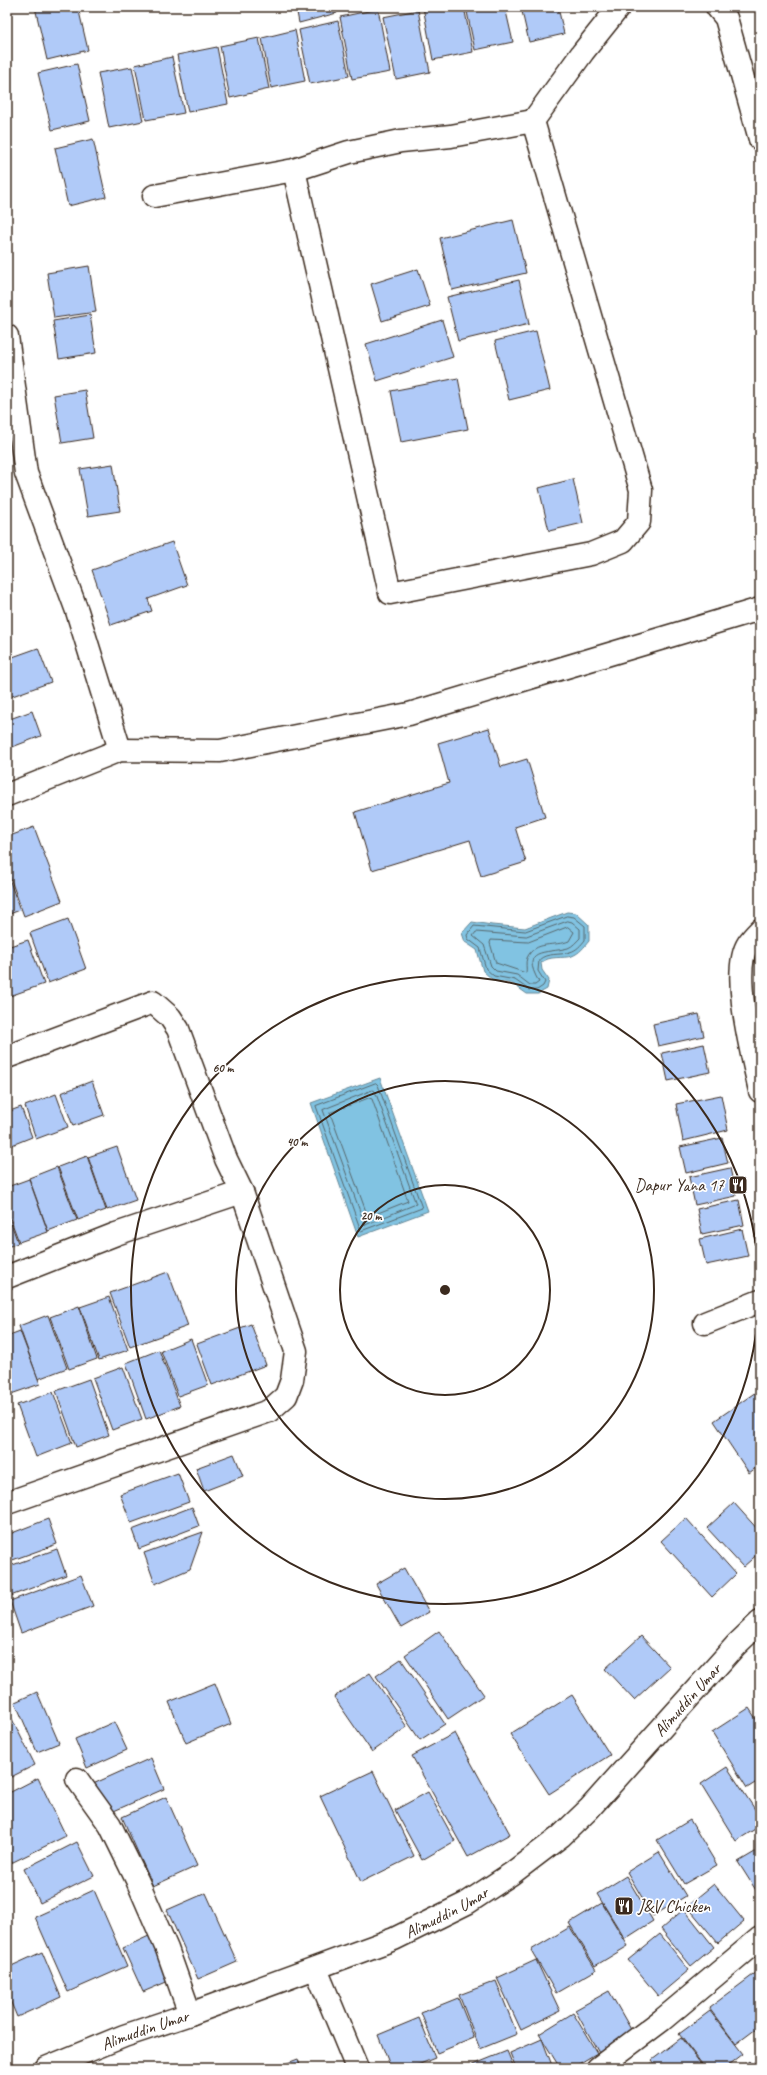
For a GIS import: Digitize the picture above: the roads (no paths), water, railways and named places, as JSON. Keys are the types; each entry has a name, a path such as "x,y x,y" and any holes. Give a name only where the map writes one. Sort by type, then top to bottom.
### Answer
{"street":[{"path":"154,196 294,170 349,152 401,142 451,136 533,121 583,52 619,7"},
{"path":"717,7 726,18 760,139"},
{"path":"294,170 390,593 591,554 623,541 639,522 642,490 533,121"},
{"path":"7,336 26,473 77,611 120,750"},
{"path":"7,795 120,750 220,751 409,714 760,609"},
{"path":"760,930 748,944 742,964 744,1007 760,1091"},
{"path":"7,1057 153,1002 170,1017 178,1029 226,1159 242,1192 296,1351 292,1380 286,1396 268,1411 7,1503"},
{"path":"7,1277 116,1234 242,1192"},
{"path":"706,1323 760,1301"},
{"name":"Alimuddin Umar","path":"46,2068 124,2036 316,1969 394,1939 467,1903 561,1836 589,1809 731,1651 760,1622"},
{"path":"77,1779 110,1825 137,1880 167,1949 190,2014"},
{"path":"598,2068 662,2020 760,1938"},
{"path":"316,1969 357,2068"}],"water":[{"path":"567,912 576,913 589,925 589,941 582,950 575,955 548,959 541,963 542,970 549,980 547,989 538,994 527,994 513,984 493,980 483,971 477,950 465,942 462,933 472,922 525,928"},
{"path":"380,1078 428,1211 358,1237 311,1103"}],"place":[{"name":"Dapur Yana 17","path":"738,1185"},
{"name":"J&V Chicken","path":"624,1906"}]}
